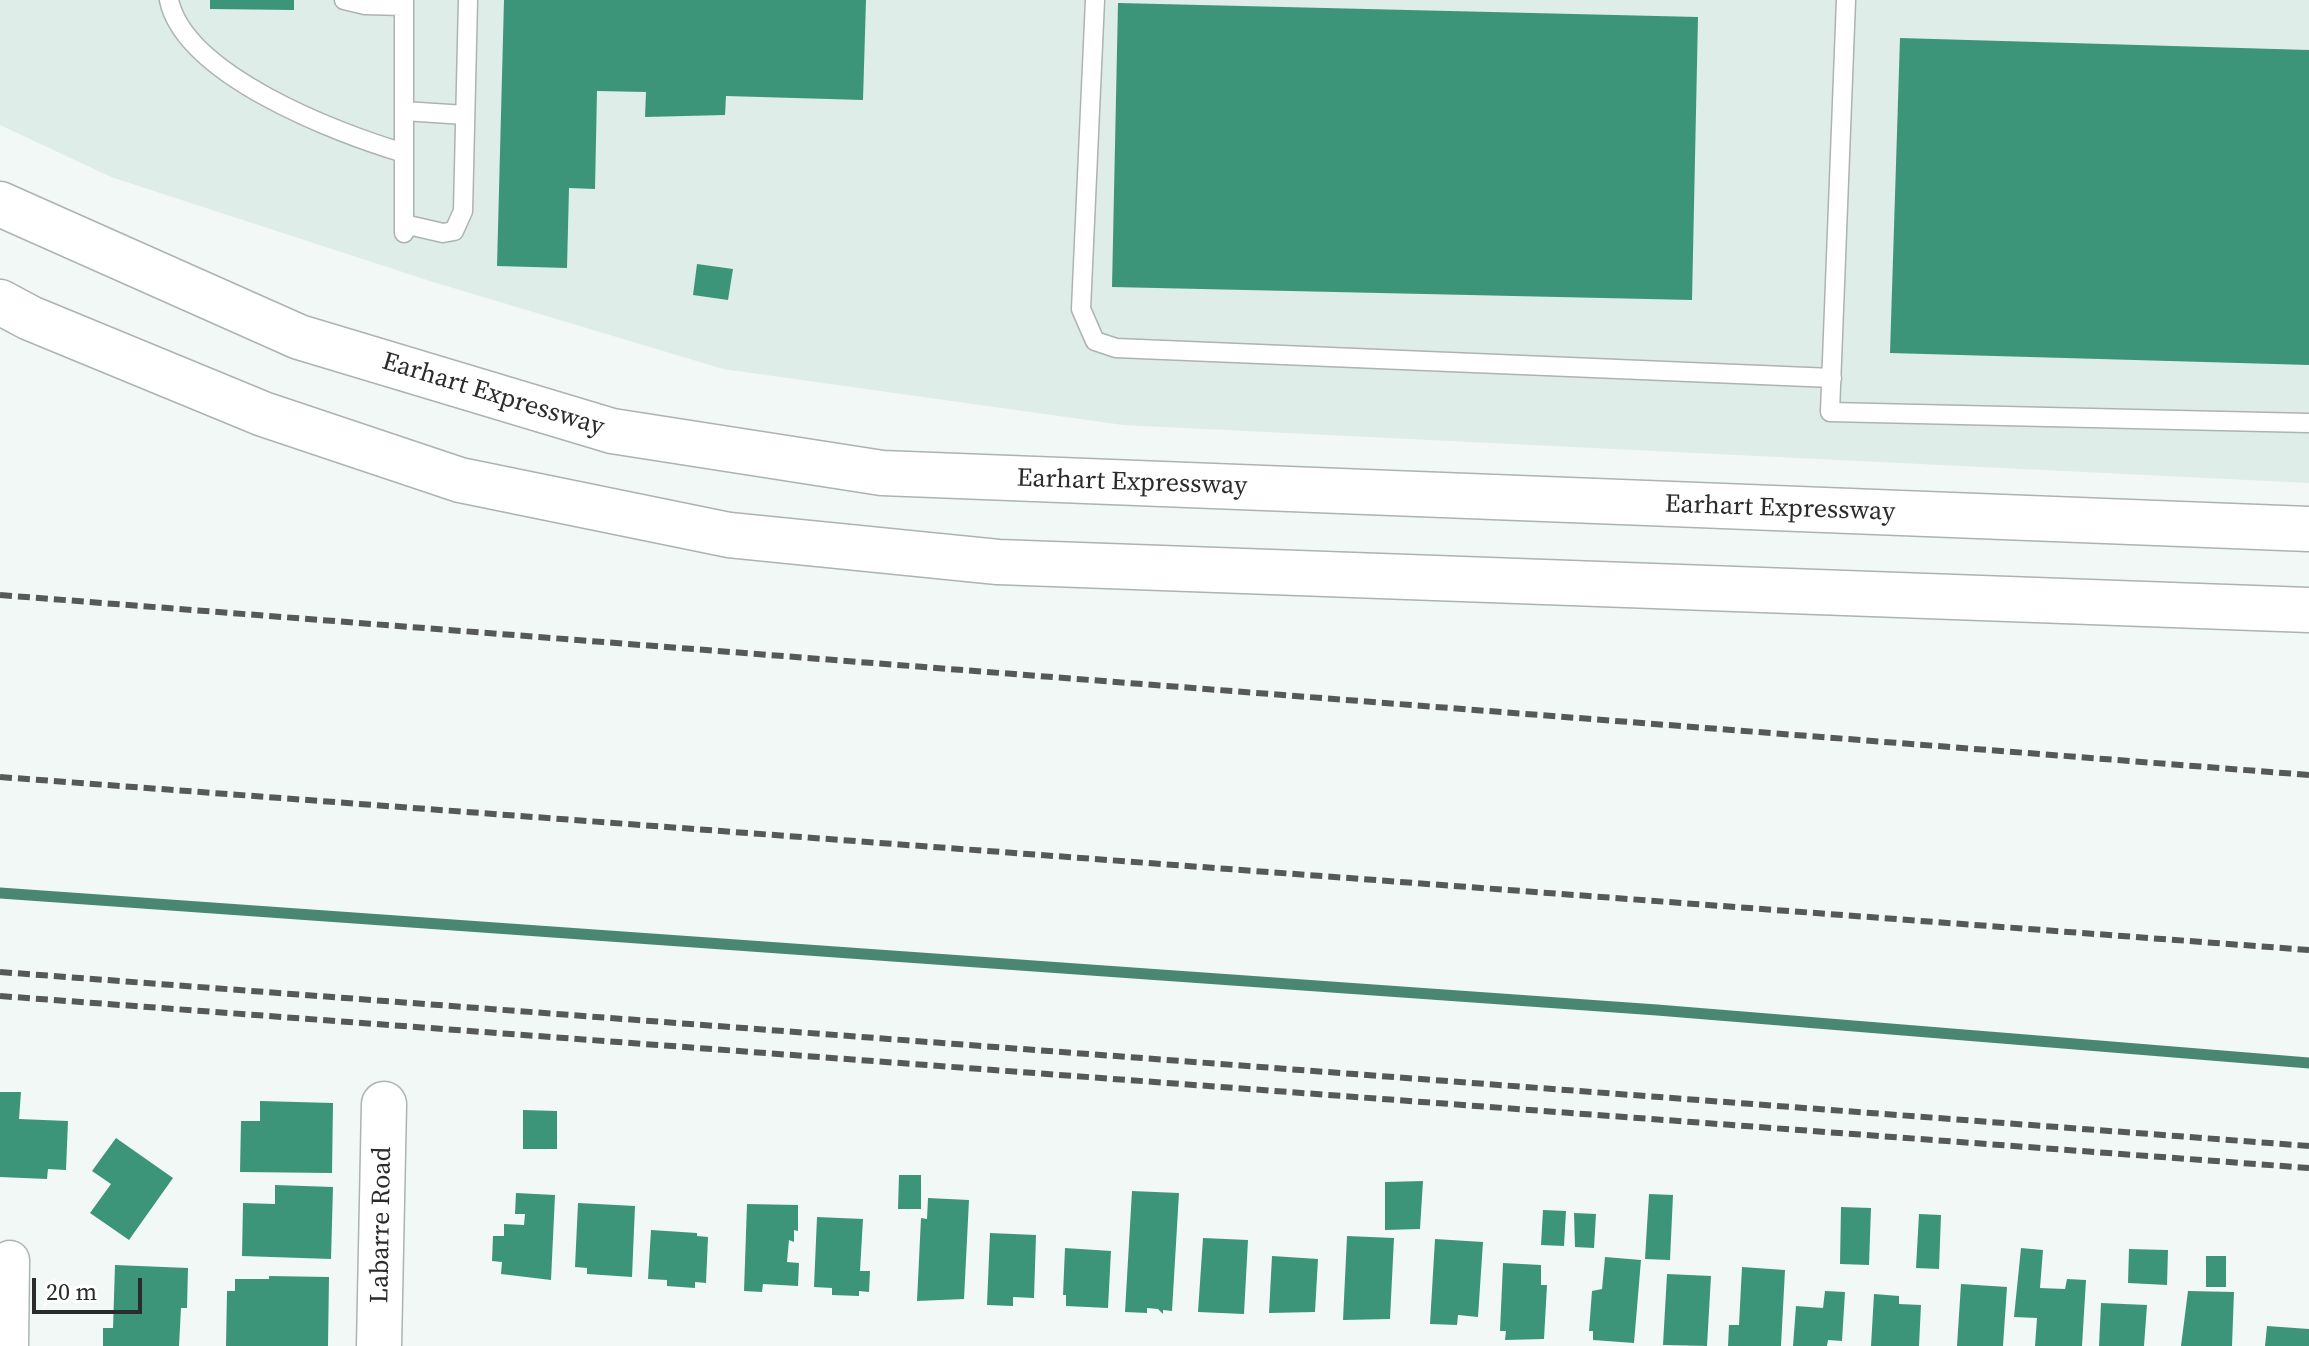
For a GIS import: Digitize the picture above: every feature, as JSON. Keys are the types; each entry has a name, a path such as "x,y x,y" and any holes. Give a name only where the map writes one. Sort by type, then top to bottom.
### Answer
{"main road":[{"name":"Earhart Expressway","path":"0,204 299,337 612,431 882,473 2309,529"},
{"path":"0,302 30,318 263,414 460,480 729,535 998,562 2309,610"},
{"name":"Labarre Road","path":"379,1346 384,1104"}],"street":[{"path":"9,1346 10,1260"}],"lane":[{"path":"169,0 173,17 198,52 241,83 362,141 404,153"},
{"path":"344,0 365,5 404,3 404,230 443,233 454,231 463,211 468,0"},
{"path":"1095,0 1081,309 1095,341 1132,349 1832,378"},
{"path":"1846,0 1830,412 2309,423"},
{"path":"404,111 465,115"}],"shaded area":[{"path":"0,0 2309,0 2309,483 1123,425 723,369 433,282 111,177 0,125"}],"building":[{"path":"210,0 294,0 294,10 210,9"},
{"path":"504,0 866,0 863,100 726,96 725,115 645,117 646,92 597,91 595,189 569,188 567,268 497,266"},
{"path":"1118,3 1698,17 1692,300 1112,287"},
{"path":"1900,38 2309,50 2309,365 1890,353"},
{"path":"697,264 733,269 728,300 693,295"},
{"path":"0,1092 21,1092 19,1119 68,1121 66,1170 48,1169 47,1179 0,1177"},
{"path":"260,1101 333,1103 332,1173 240,1172 241,1121 260,1121"},
{"path":"523,1110 557,1111 557,1149 523,1149"},
{"path":"116,1138 173,1178 129,1240 90,1213 111,1184 92,1171"},
{"path":"899,1175 921,1175 921,1209 898,1209"},
{"path":"1423,1181 1420,1229 1385,1230 1385,1182"},
{"path":"275,1185 333,1187 331,1259 242,1256 243,1203 275,1204"},
{"path":"1132,1191 1179,1193 1172,1311 1163,1310 1163,1314 1158,1309 1147,1308 1147,1313 1125,1312"},
{"path":"516,1193 555,1195 551,1280 501,1274 502,1262 492,1261 493,1236 504,1236 504,1224 524,1225 525,1214 515,1214"},
{"path":"1649,1194 1673,1195 1670,1260 1645,1259"},
{"path":"928,1198 969,1200 964,1299 917,1301 921,1218 927,1219"},
{"path":"578,1203 635,1206 632,1277 587,1274 587,1268 575,1267"},
{"path":"747,1204 798,1205 798,1231 794,1230 794,1242 789,1240 787,1262 799,1263 798,1286 763,1284 762,1292 744,1291"},
{"path":"1841,1207 1871,1208 1869,1265 1840,1264"},
{"path":"1543,1210 1566,1211 1564,1246 1541,1245"},
{"path":"1574,1213 1596,1214 1594,1248 1575,1247"},
{"path":"1919,1214 1941,1215 1939,1269 1916,1268"},
{"path":"817,1217 863,1219 860,1271 870,1271 869,1292 859,1291 859,1296 832,1295 832,1288 814,1287"},
{"path":"651,1230 697,1233 697,1236 708,1237 706,1283 695,1282 695,1288 667,1286 667,1280 648,1279"},
{"path":"990,1233 1036,1235 1034,1298 1013,1297 1013,1306 987,1305"},
{"path":"1347,1236 1394,1238 1390,1319 1343,1320"},
{"path":"1203,1238 1248,1240 1244,1314 1198,1312"},
{"path":"1435,1239 1483,1242 1478,1317 1458,1315 1457,1325 1430,1324"},
{"path":"1065,1248 1111,1251 1108,1308 1066,1306 1066,1295 1063,1295"},
{"path":"2021,1248 2043,1250 2040,1288 2065,1289 2067,1279 2086,1280 2082,1346 2035,1346 2037,1318 2014,1317"},
{"path":"2129,1249 2168,1250 2167,1285 2128,1283"},
{"path":"1272,1256 1318,1259 1315,1312 1269,1313"},
{"path":"2206,1256 2226,1256 2226,1287 2206,1287"},
{"path":"1605,1257 1641,1260 1634,1343 1593,1340 1593,1331 1589,1331 1592,1291 1602,1289"},
{"path":"1503,1263 1541,1265 1541,1285 1547,1285 1544,1339 1505,1340 1506,1331 1500,1331"},
{"path":"115,1265 188,1268 187,1308 181,1308 179,1346 103,1346 103,1328 113,1328"},
{"path":"1742,1267 1785,1270 1781,1346 1728,1346 1729,1325 1739,1325"},
{"path":"1667,1274 1711,1276 1707,1346 1663,1345"},
{"path":"269,1276 329,1277 328,1346 226,1346 227,1291 235,1291 235,1279 269,1279"},
{"path":"1961,1284 2007,1287 2003,1346 1957,1346"},
{"path":"1825,1291 1845,1292 1842,1341 1828,1340 1827,1346 1793,1346 1796,1306 1823,1308"},
{"path":"2188,1291 2234,1292 2232,1346 2181,1346"},
{"path":"1874,1294 1899,1296 1899,1304 1921,1305 1919,1346 1871,1346"},
{"path":"2101,1303 2147,1305 2144,1346 2099,1346"},
{"path":"2267,1326 2309,1329 2309,1346 2265,1346"}],"waterway":[{"path":"0,893 1657,1010 2309,1063"}],"railway":[{"path":"0,595 2309,775"},
{"path":"0,777 2309,950"},
{"path":"0,972 2309,1146"},
{"path":"0,996 2309,1168"}]}
